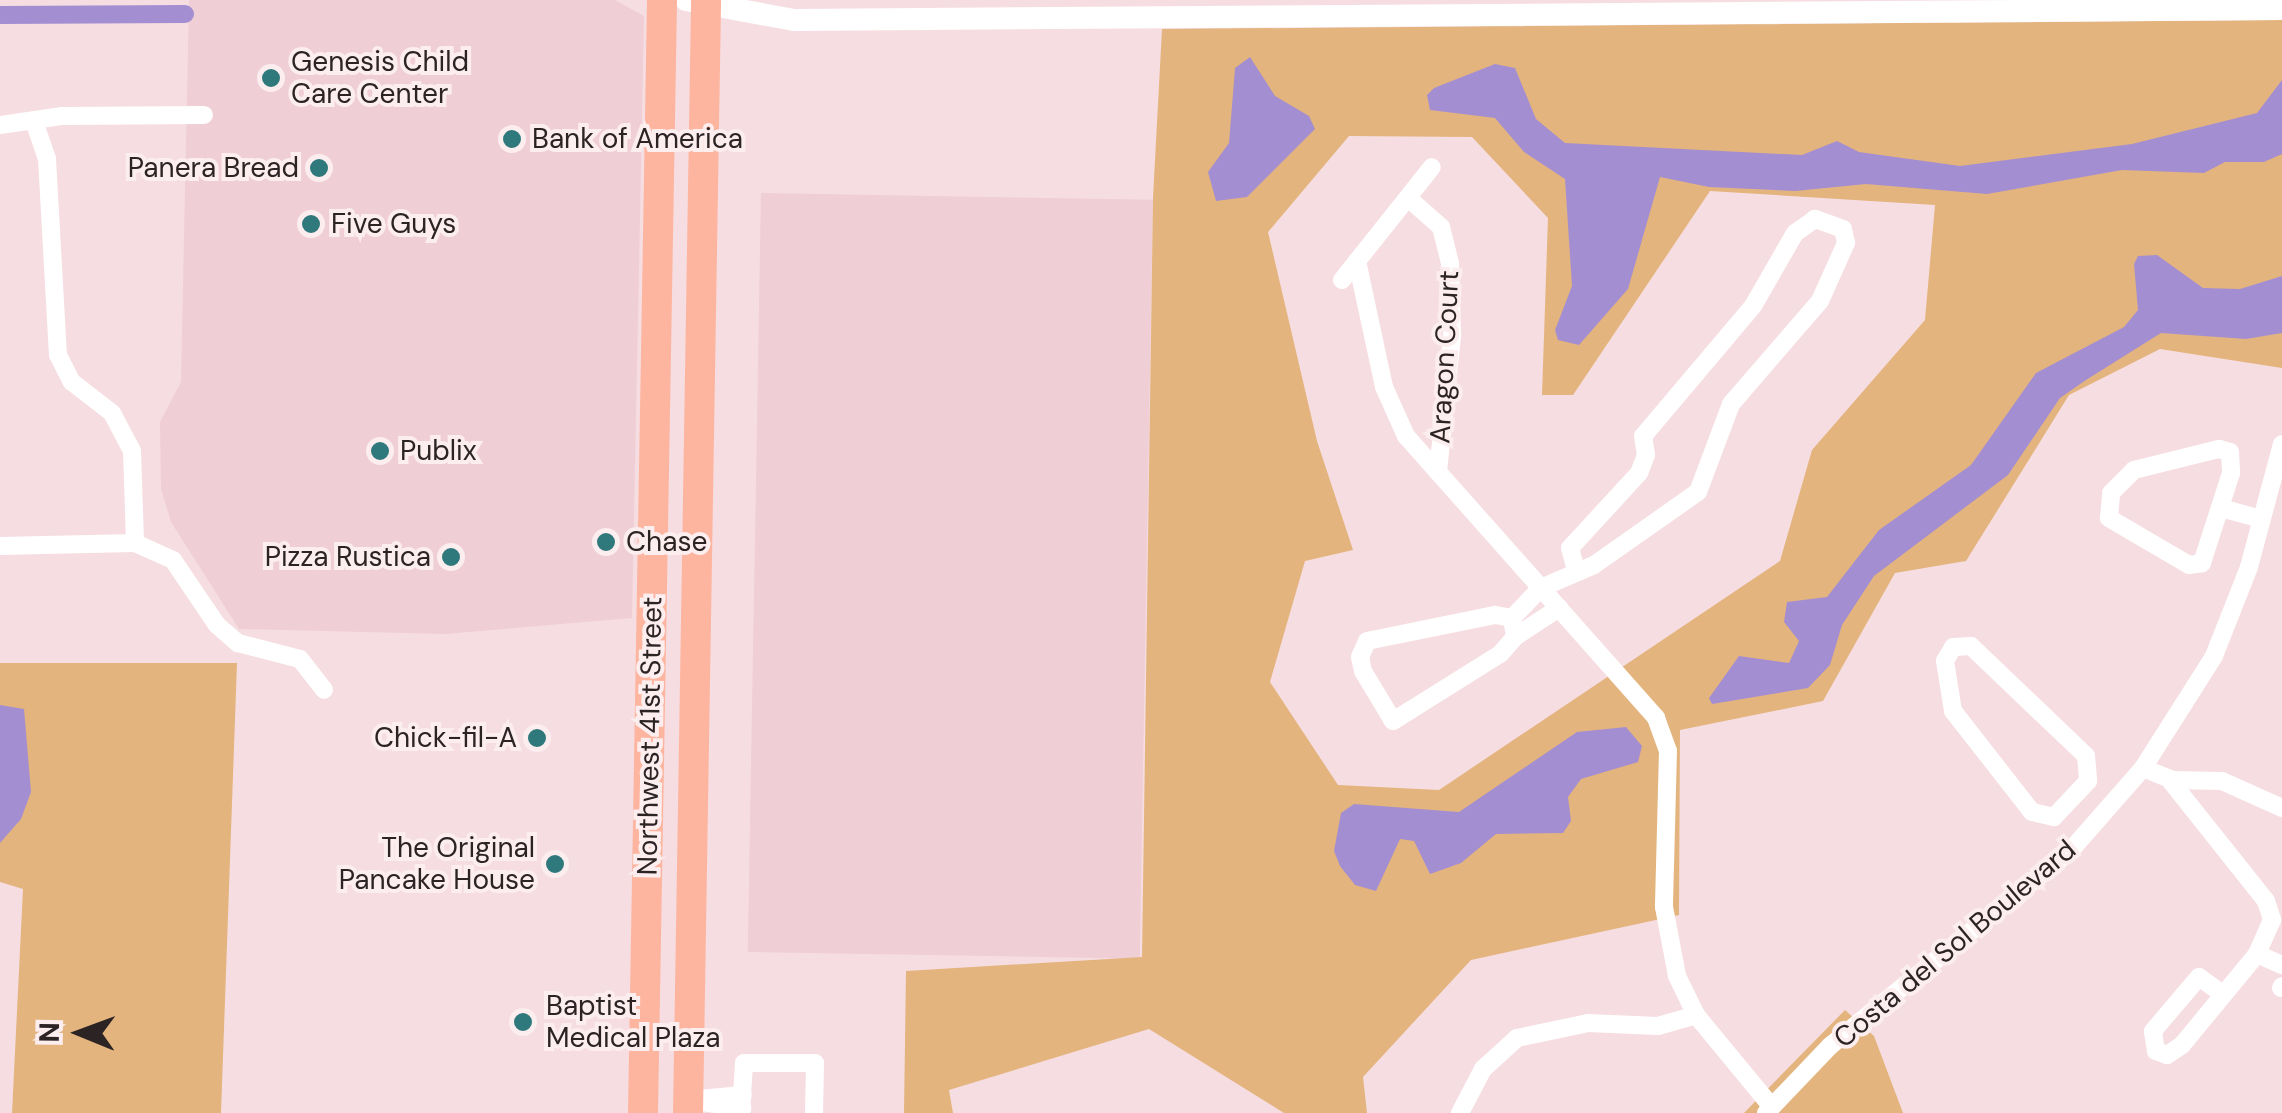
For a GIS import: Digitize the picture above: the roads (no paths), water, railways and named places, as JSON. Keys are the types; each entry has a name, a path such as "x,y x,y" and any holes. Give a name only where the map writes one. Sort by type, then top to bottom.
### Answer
{"main road":[{"name":"Northwest 41st Street","path":"643,1113 662,0"},
{"name":"Northwest 41st Street","path":"688,1107 700,2"}],"street":[{"path":"700,2 794,20 1235,8 2188,5 2282,9"},
{"path":"0,125 35,124 62,116 204,114"},
{"path":"35,124 47,159 58,354 72,382 112,413 132,451 135,543"},
{"path":"1342,280 1432,167"},
{"name":"Aragon Court","path":"1408,198 1441,226 1450,262 1452,336 1438,472"},
{"path":"1559,608 1513,627 1473,616 1376,636 1360,657 1392,721 1500,654 1513,627 1541,588 1576,571 1698,492 1731,404 1820,302 1846,243 1843,230 1822,220 1800,226 1753,306 1643,436 1638,474 1570,548 1576,571"},
{"path":"1358,261 1390,400 1406,436 1640,694 1664,741 1665,924 1677,976 1696,1015 1768,1109"},
{"name":"Costa del Sol Boulevard","path":"1768,1109 1830,1046 2048,872 2097,824 2143,768 2214,656 2282,444"},
{"path":"2219,449 2230,452 2232,465 2221,508 2206,558 2193,566 2116,526 2108,508 2116,487 2134,470 2219,449"},
{"path":"2221,508 2261,519"},
{"path":"0,546 135,543 173,560 218,626 238,643 300,660 324,690"},
{"path":"1954,647 1980,650 2082,750 2090,776 2074,800 2054,816 2037,816 1964,729 1944,669 1954,647"},
{"path":"2143,768 2170,779 2214,779 2282,808"},
{"path":"2170,779 2269,906 2271,925 2257,954 2222,994"},
{"path":"2074,800 2097,824"},
{"path":"2257,954 2282,965"},
{"path":"1460,1113 1482,1069 1530,1033 1588,1022 1658,1026 1696,1015"},
{"path":"688,1107 742,1105 744,1063 815,1063 814,1113"}],"waterway":[{"path":"0,15 185,14"}],"place":[{"name":"Genesis Child Care Center","path":"271,78"},
{"name":"Bank of America","path":"512,139"},
{"name":"Panera Bread","path":"319,168"},
{"name":"Five Guys","path":"311,224"},
{"name":"Publix","path":"380,451"},
{"name":"Chase","path":"606,542"},
{"name":"Pizza Rustica","path":"451,557"},
{"name":"Chick-fil-A","path":"537,738"},
{"name":"The Original Pancake House","path":"555,864"},
{"name":"Baptist Medical Plaza","path":"523,1022"}]}
